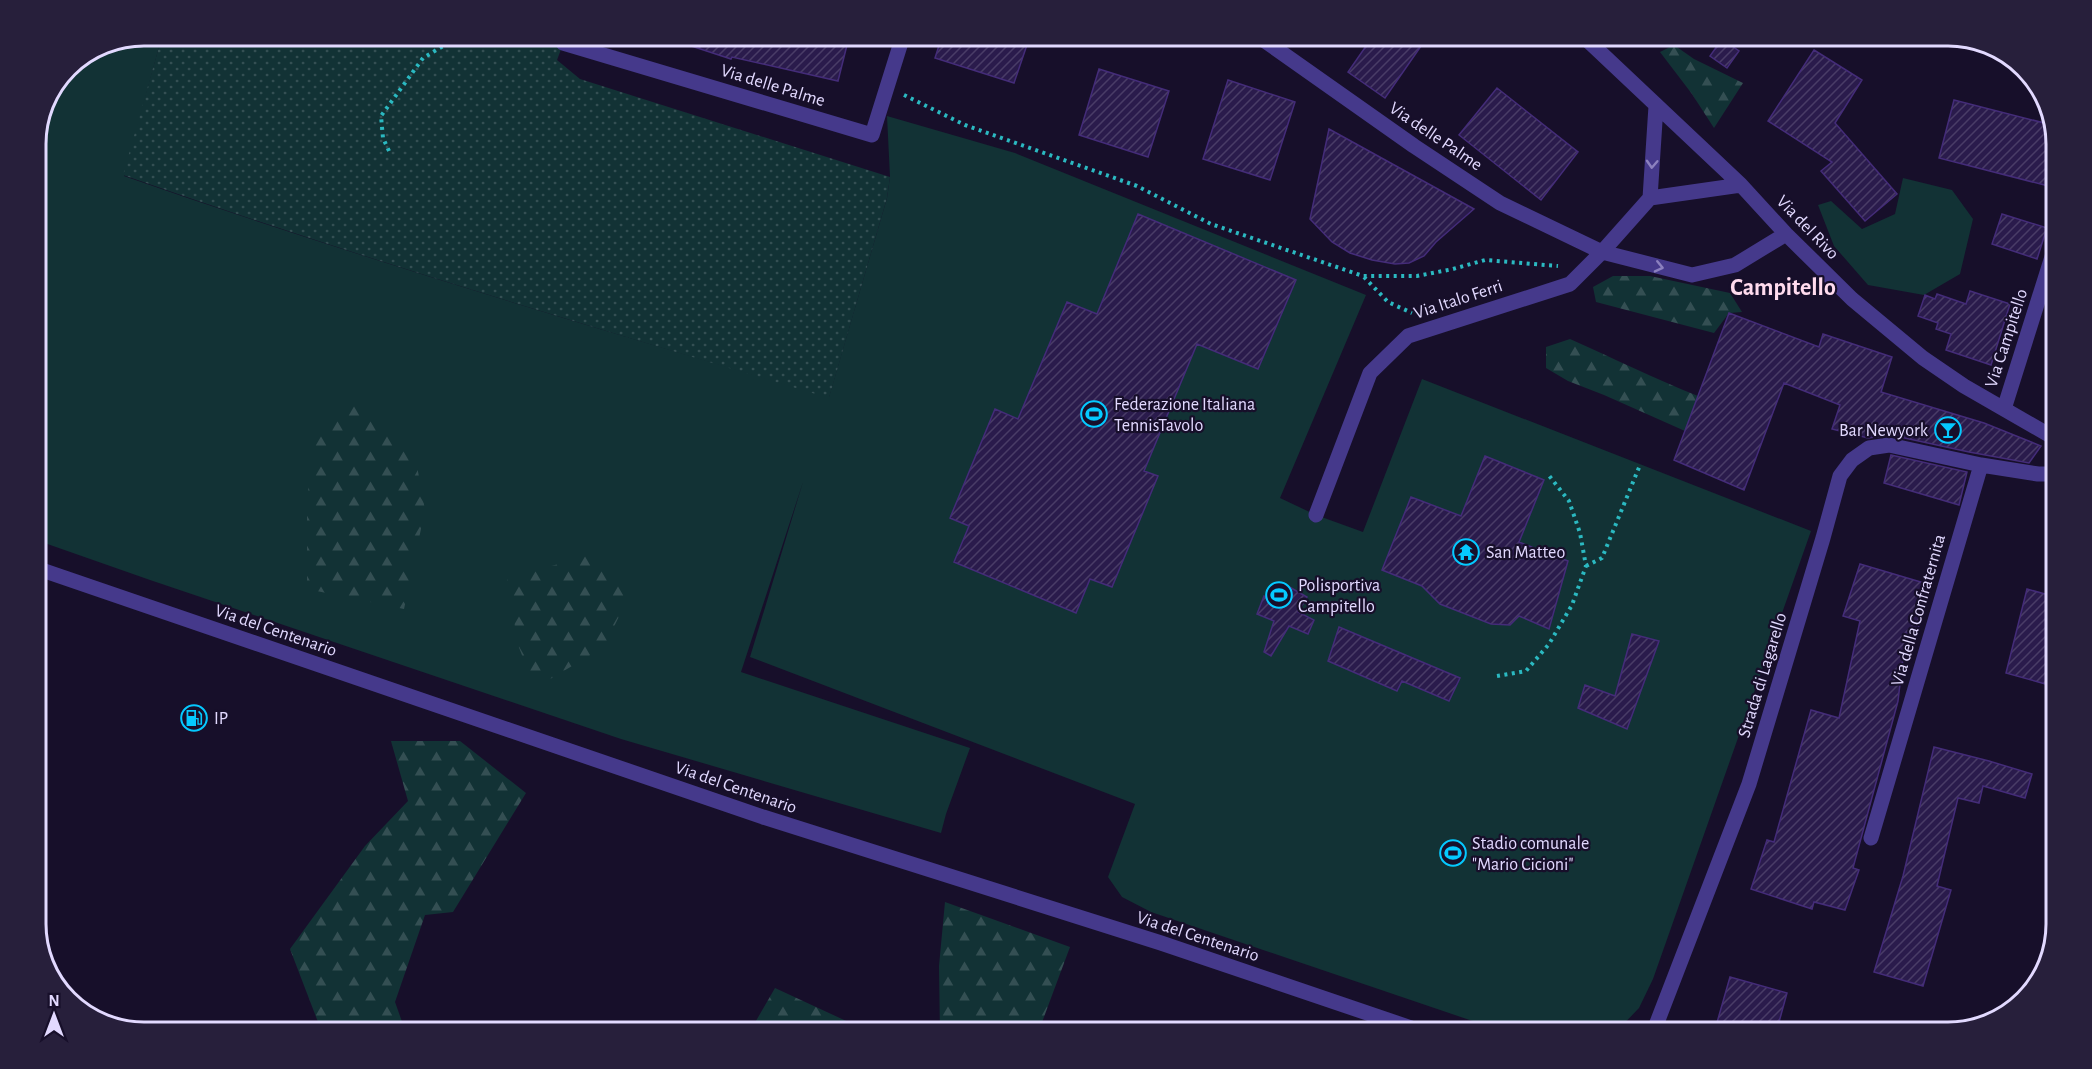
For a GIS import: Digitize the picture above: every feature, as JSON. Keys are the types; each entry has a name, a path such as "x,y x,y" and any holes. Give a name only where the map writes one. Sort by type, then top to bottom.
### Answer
{"street":[{"name":"Via delle Palme","path":"573,46 872,135 900,46"},
{"name":"Via delle Palme","path":"1272,46 1414,146 1500,202 1602,252 1692,275 1735,265 1786,234"},
{"name":"Via del Rivo","path":"1593,46 1741,185 1786,234 1852,299 1923,358 2045,433"},
{"path":"1602,252 1650,198 1656,106"},
{"path":"1650,198 1741,185"},
{"name":"Via Italo Ferri","path":"1316,515 1370,373 1408,336 1570,284 1602,252"},
{"name":"Via Campitello","path":"2004,409 2045,282"},
{"name":"Strada di Lagarello","path":"1656,1022 1749,784 1840,476 1852,460 1869,448 1889,445 1981,465"},
{"path":"1981,465 2045,474"},
{"name":"Via della Confraternita","path":"1871,838 1981,465"},
{"name":"Via del Centenario","path":"47,572 763,817 1161,943 1394,1022"}],"path":[{"path":"389,151 382,138 381,116 423,58 443,46"},
{"path":"887,88 965,124 1137,186 1211,224 1363,276 1417,276 1454,270 1485,260 1586,268"},
{"path":"1363,276 1388,302 1425,320 1445,324"},
{"path":"1586,566 1602,558 1640,465"},
{"path":"1497,676 1526,671 1549,644 1572,604 1586,566 1580,533 1569,501 1547,473"}],"green space":[{"name":"Polisportiva Campitello","path":"144,46 159,46 124,176 387,263 829,397 887,198 890,177 887,116 1015,153 1366,295 1280,498 1316,515 1363,532 1422,379 1811,531 1653,979 1639,1008 1626,1022 1476,1022 1151,912 1122,897 1108,877 1135,804 750,657 803,482 741,672 970,748 941,833 621,739 47,544 47,138 50,119 67,85 80,71 95,60 113,52"},
{"path":"159,46 562,46 557,60 580,79 890,177 887,198 829,398 386,263 123,175"},
{"path":"1675,46 1694,59 1743,83 1714,128 1692,94 1660,52"},
{"path":"1903,178 1952,190 1973,219 1960,274 1924,295 1868,285 1834,246 1818,205 1831,201 1862,229 1895,214"},
{"path":"1613,276 1650,276 1730,293 1742,312 1729,313 1714,333 1596,302 1593,287"},
{"path":"1570,339 1698,396 1685,431 1568,381 1546,368 1546,347"},
{"path":"355,405 415,455 425,510 404,609 307,589 307,506 312,439"},
{"path":"589,555 629,596 604,647 535,688 518,645 507,579"},
{"path":"391,741 460,741 526,793 453,912 425,915 395,1002 402,1022 318,1022 290,949 365,846 408,801"},
{"path":"945,902 1070,947 1042,1022 940,1022 939,966"},
{"path":"775,988 848,1022 755,1022"}],"building":[{"path":"691,46 847,46 838,81 732,57 731,59"},
{"path":"939,46 1027,46 1014,83 935,58"},
{"path":"1366,46 1421,46 1385,98 1348,72"},
{"path":"1717,46 1732,46 1739,51 1727,68 1710,56"},
{"path":"1814,50 1862,80 1835,123 1897,194 1865,221 1821,171 1832,162 1768,121"},
{"path":"1099,69 1169,91 1148,157 1079,135"},
{"path":"1228,80 1295,102 1270,180 1203,159"},
{"path":"1497,88 1578,152 1541,200 1459,135"},
{"path":"1954,100 2043,123 2044,125 2045,185 1939,158"},
{"path":"1329,129 1474,209 1436,242 1424,256 1409,263 1395,264 1350,253 1332,242 1310,219"},
{"name":"Federazione Italiana TennisTavolo","path":"1138,214 1296,280 1258,369 1197,344 1144,471 1158,476 1112,587 1090,579 1076,613 954,562 969,526 950,518 995,409 1018,419 1067,302 1097,314"},
{"path":"2002,214 2045,227 2037,259 1992,244"},
{"path":"1970,291 2010,304 1991,365 1946,350 1951,334 1936,329 1938,323 1918,316 1925,295 1935,299 1937,294 1966,304"},
{"path":"1729,313 1819,347 1823,334 1892,357 1881,392 1984,423 2041,446 2029,463 1891,435 1868,438 1832,429 1840,405 1784,383 1744,490 1674,460"},
{"path":"1891,455 1967,472 1959,505 1884,483"},
{"name":"San Matteo","path":"1485,456 1544,480 1519,542 1568,561 1549,629 1519,616 1510,625 1491,624 1440,604 1422,586 1382,570 1411,497 1461,516"},
{"path":"1860,564 1931,585 1916,635 1906,633 1898,701 1853,868 1859,870 1845,910 1814,902 1812,909 1751,889 1767,840 1774,842 1811,710 1839,718 1860,621 1843,616"},
{"path":"1286,585 1307,597 1298,612 1314,620 1308,634 1289,626 1271,656 1264,652 1274,621 1257,614 1264,596 1280,604"},
{"path":"2027,589 2046,594 2046,684 2006,673"},
{"path":"1339,627 1460,678 1449,701 1402,681 1397,691 1328,661"},
{"path":"1632,634 1659,641 1627,729 1578,708 1585,685 1615,696"},
{"path":"1934,747 2032,774 2025,798 1983,786 1979,803 1958,798 1937,886 1951,890 1923,986 1874,972 1903,876"},
{"path":"1730,977 1787,993 1779,1022 1717,1022"}],"place":[{"name":"Federazione Italiana TennisTavolo","path":"1094,414"},
{"name":"Bar Newyork","path":"1948,430"},
{"name":"San Matteo","path":"1466,552"},
{"name":"Polisportiva Campitello","path":"1279,595"},
{"name":"IP","path":"194,718"},
{"name":"Stadio comunale \"Mario Cicioni\"","path":"1453,853"}],"district":[{"name":"Campitello","path":"1783,287"}]}
